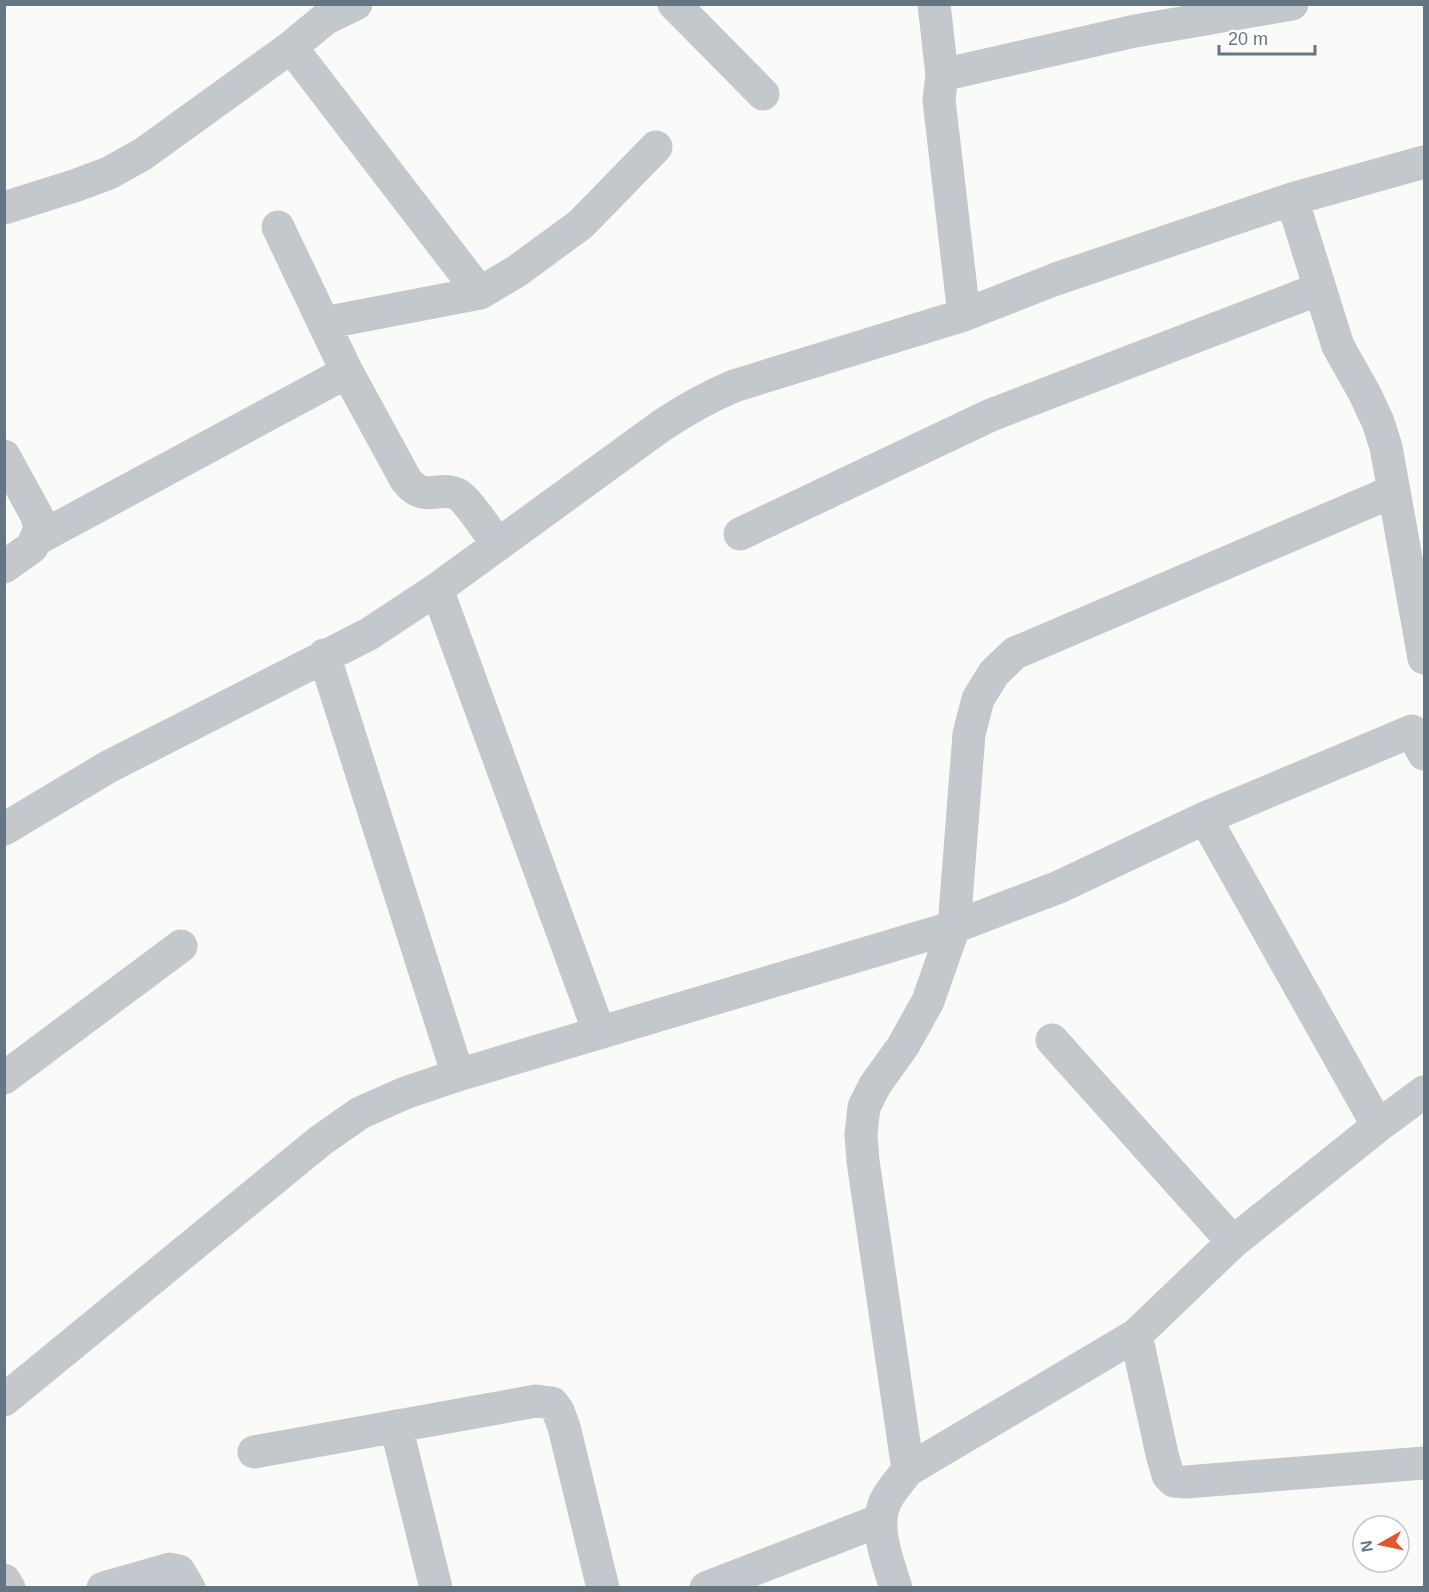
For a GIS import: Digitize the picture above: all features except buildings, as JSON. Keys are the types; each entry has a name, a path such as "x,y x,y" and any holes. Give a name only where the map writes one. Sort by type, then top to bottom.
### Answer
{"street":[{"path":"4,208 77,186 108,173 143,154 291,47 322,12 356,4"},
{"path":"674,4 763,94"},
{"path":"934,4 942,75 939,100 964,315"},
{"path":"942,75 1134,18 1292,4"},
{"path":"291,47 480,292"},
{"path":"324,323 480,292 535,259 580,224 656,147"},
{"path":"4,829 108,767 369,634 437,589 661,426 697,403 734,386 964,315 1056,279 1292,199 1425,162"},
{"path":"1292,199 1338,346 1378,422 1386,447 1425,658"},
{"path":"278,226 347,372 397,466 414,490 428,494 443,492 457,494 498,545"},
{"path":"740,534 991,415 1319,289"},
{"path":"37,539 347,372"},
{"path":"4,456 37,516 40,529 32,547 4,567"},
{"path":"908,1470 861,1134 864,1107 875,1084 903,1046 928,1001 954,927 969,734 978,699 994,673 1016,653 1394,492"},
{"path":"437,589 599,1032"},
{"path":"324,656 458,1075"},
{"path":"4,1400 320,1140 360,1113 405,1093 458,1075 954,927 1059,887 1206,818 1420,737"},
{"path":"1206,818 1378,1126"},
{"path":"4,1078 181,946"},
{"path":"1052,1040 1233,1242"},
{"path":"896,1587 884,1543 881,1520 886,1501 908,1470 1136,1335 1233,1242 1378,1126 1425,1092"},
{"path":"1136,1335 1162,1454 1168,1475 1174,1481 1186,1482 1425,1463"},
{"path":"254,1452 536,1401 552,1403 564,1427 603,1587"},
{"path":"396,1426 436,1587"},
{"path":"706,1587 881,1520"},
{"path":"103,1587 170,1569 180,1571 189,1587"},
{"path":"4,1580 9,1587"}]}
